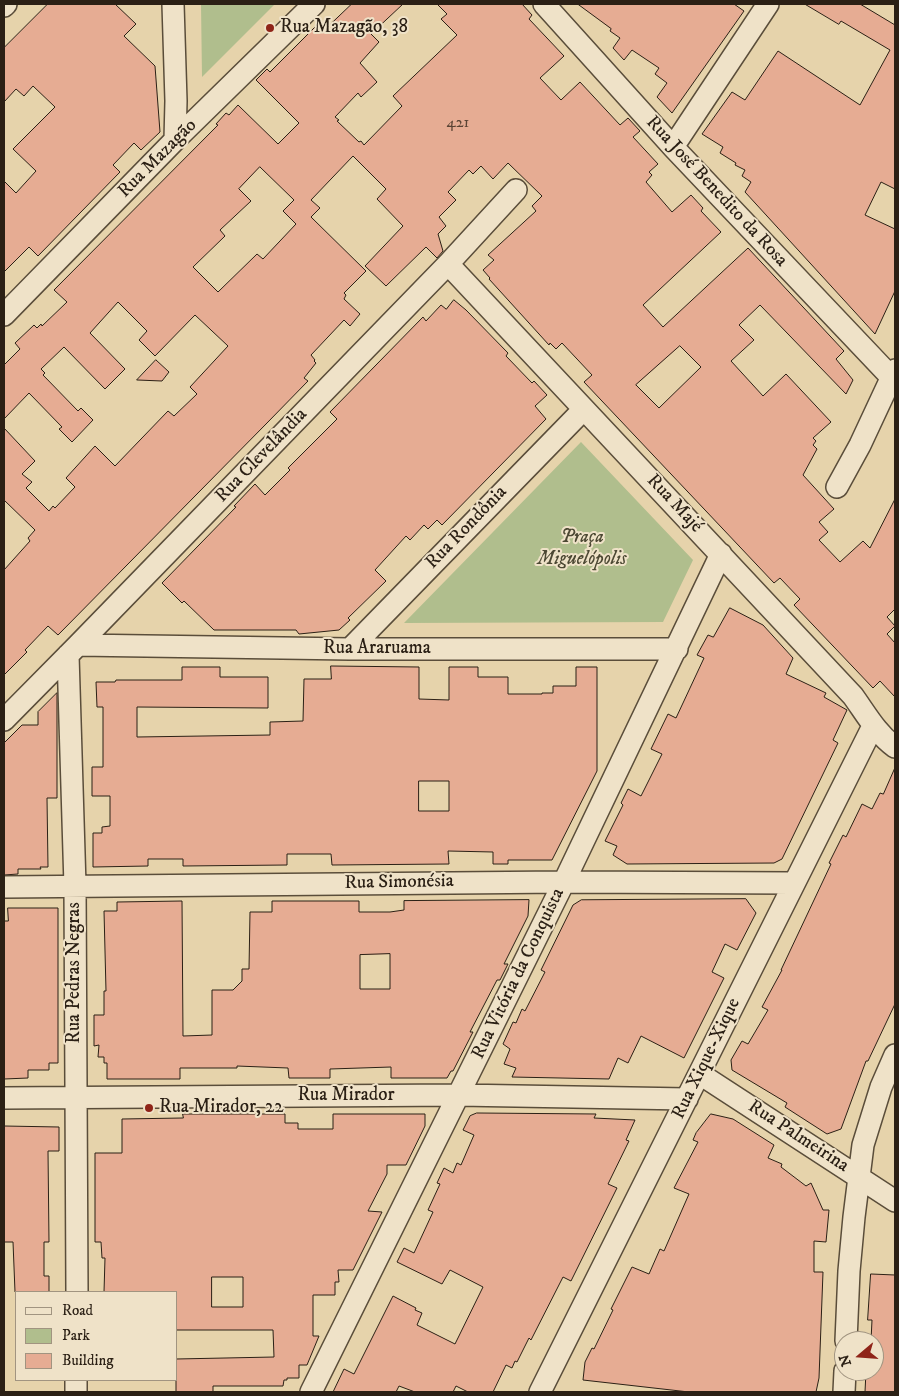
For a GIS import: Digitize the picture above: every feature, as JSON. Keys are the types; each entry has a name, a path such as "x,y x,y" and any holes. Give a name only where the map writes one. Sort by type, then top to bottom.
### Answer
{"street":[{"path":"173,4 176,140"},
{"name":"Rua Mazagão","path":"4,316 176,140 314,4"},
{"name":"Rua José Benedito da Rosa","path":"544,4 673,146 893,374"},
{"path":"673,146 768,4"},
{"name":"Rua Clevelândia","path":"4,720 448,264 516,190"},
{"name":"Rua Majé","path":"448,264 853,696 873,726 895,748"},
{"path":"837,487 860,445 893,374"},
{"name":"Rua Rondônia","path":"350,649 584,409"},
{"name":"Rua Vitória da Conquista","path":"311,1392 564,882 721,554"},
{"name":"Rua Araruama","path":"73,650 677,649"},
{"name":"Rua Pedras Negras","path":"73,650 77,1291"},
{"name":"Rua Xique-Xique","path":"540,1392 873,726"},
{"name":"Rua Simonésia","path":"4,887 564,882 794,883"},
{"path":"846,1331 849,1271 863,1145 881,1087 895,1055"},
{"name":"Rua Palmeirina","path":"700,1074 895,1201"},
{"name":"Rua Mirador","path":"4,1098 459,1095 687,1099"}],"green space":[{"path":"201,4 275,4 202,77"},
{"name":"Praça Miguelópolis","path":"581,442 693,560 663,622 404,623"}],"building":[{"path":"48,4 115,4 136,24 124,36 155,66 160,132 141,150 134,143 113,165 120,172 38,256 29,247 4,272 4,181 16,193 36,171 13,149 55,107 33,86 24,96 16,89 4,102 4,48"},
{"path":"352,4 403,4 371,34 379,42 360,63 377,82 361,97 358,93 335,117 364,145 402,106 393,96 457,35 441,19 447,14 437,4 522,4 532,15 529,19 564,56 540,78 561,100 580,82 620,125 628,118 640,131 633,137 658,164 649,172 652,175 646,182 672,212 691,195 703,208 701,211 721,232 643,305 663,327 748,248 844,351 836,359 853,380 846,394 760,305 739,325 754,340 731,361 763,396 786,374 831,422 813,438 816,441 813,445 817,449 803,475 834,509 819,522 828,532 819,540 840,562 863,541 870,548 895,499 895,609 887,617 895,626 887,634 895,643 895,697 880,681 873,688 794,605 800,599 780,578 774,583 584,382 592,375 562,343 556,349 550,343 549,345 489,279 483,270 494,260 488,255 536,211 532,206 542,196 508,163 493,179 481,166 473,174 469,170 448,192 456,200 439,217 446,226 438,234 443,251 437,258 426,247 386,286 365,266 403,226 377,199 386,189 353,156 311,200 320,208 311,217 366,271 344,293 346,295 344,299 360,314 350,326 344,320 311,355 316,363 304,378 308,381 58,635 48,626 25,650 27,652 4,675 4,570 30,541 28,538 35,530 4,500 4,428 35,461 22,474 32,482 26,488 49,511 53,506 55,508 75,487 66,478 95,446 115,466 168,411 174,416 197,394 190,387 228,346 195,315 155,356 139,340 147,331 118,302 90,333 125,369 105,389 64,347 41,369 45,373 43,375 78,411 81,408 93,420 72,442 59,429 62,427 29,393 4,419 4,365 20,349 15,343 34,325 37,328 41,324 42,326 67,302 54,290 218,125 216,124 226,113 229,115 238,105 278,144 299,123 256,80 267,69 270,72 321,21 327,27","holes":["260,167 294,200 283,211 296,224 263,259 257,254 218,292 193,267 225,236 220,230 251,201 239,189","680,346 701,367 659,408 636,385"]},
{"path":"578,4 734,4 744,11 672,113 657,97 667,83 655,74 659,68 632,50 624,60 613,48 620,38"},
{"path":"805,4 860,4 895,25 895,189 881,182 865,215 895,229 895,291 875,334 745,192 751,182 742,176 745,170 720,153 723,147 702,134 732,92 745,100 778,51 860,105 890,50 841,21 839,24"},
{"path":"454,300 508,353 506,356 532,383 534,381 547,395 535,406 546,419 442,525 437,520 428,529 424,525 410,540 406,536 375,570 386,581 348,618 350,620 339,630 299,634 296,630 214,630 162,583 236,507 234,506 255,484 265,495 290,470 288,468 337,419 330,412 423,317 426,321 441,305 446,309"},
{"path":"156,360 169,372 162,381 137,380"},
{"path":"730,608 763,625 793,658 786,674 826,693 824,697 847,710 833,740 838,743 782,859 774,863 627,864 613,855 617,846 605,841 623,805 621,803 628,789 641,796 662,754 651,749 668,714 676,718 704,658 697,655 708,635 713,637"},
{"path":"331,666 419,667 419,699 449,700 449,667 478,667 478,677 508,677 508,694 542,694 553,693 553,686 576,686 576,667 597,667 597,771 552,860 508,860 508,864 493,864 493,852 448,851 449,864 332,865 331,854 287,854 287,865 183,866 183,859 148,859 148,866 93,867 93,833 102,833 102,827 110,826 110,796 92,796 92,767 103,767 103,707 97,707 96,682 115,682 116,680 182,680 182,667 220,667 220,677 268,677 268,708 137,707 137,737 270,735 270,722 303,721 304,679 331,679","holes":["419,781 449,781 449,811 419,811"]},
{"path":"57,693 57,798 47,798 48,867 40,867 41,869 18,869 18,874 4,875 4,743 22,725 38,725 38,712"},
{"path":"895,768 895,1004 868,1061 866,1061 841,1129 827,1134 785,1107 787,1103 732,1070 731,1060 742,1041 748,1044 768,1010 762,1007 782,970 843,835 846,837 862,804 872,809 880,793 883,794"},
{"path":"746,899 756,913 737,950 725,944 712,972 724,978 684,1058 641,1036 628,1063 618,1058 609,1079 512,1077 516,1068 504,1064 510,1049 503,1044 513,1022 516,1023 522,1009 525,1011 545,972 541,970 573,905 581,900"},
{"path":"529,900 528,916 504,964 508,964 500,980 497,980 470,1032 473,1032 453,1071 451,1071 447,1078 391,1078 391,1067 330,1069 330,1078 289,1078 288,1068 237,1066 237,1068 180,1068 180,1079 107,1079 107,1063 104,1063 104,1057 98,1057 99,1045 94,1046 94,1015 104,1015 104,991 106,991 104,911 117,911 117,902 182,901 183,1036 212,1035 212,990 233,990 242,981 242,969 249,969 250,912 272,912 272,901 359,901 359,912 390,912 404,910 404,901","holes":["390,954 390,989 360,989 360,955"]},
{"path":"8,908 58,908 58,1063 49,1063 49,1070 28,1070 28,1078 4,1079 4,921 8,921"},
{"path":"477,1113 596,1114 594,1118 635,1120 626,1140 629,1141 608,1184 617,1188 571,1281 563,1277 531,1340 529,1338 512,1368 506,1365 493,1392 468,1392 456,1386 453,1392 415,1392 399,1386 396,1392 333,1392 344,1369 354,1374 393,1296 422,1313 417,1325 455,1344 483,1287 450,1270 442,1284 397,1262 404,1248 414,1253 433,1212 428,1210 440,1184 437,1183 444,1168 453,1173 457,1163 461,1165 474,1135 463,1130 470,1116"},
{"path":"183,1114 285,1114 285,1123 298,1123 298,1129 333,1129 333,1114 425,1114 425,1126 406,1165 387,1165 387,1174 368,1211 382,1212 353,1270 338,1270 339,1282 335,1282 335,1295 313,1295 313,1336 319,1336 307,1365 299,1365 299,1378 287,1378 287,1380 284,1380 283,1386 213,1386 213,1392 176,1392 178,1359 274,1357 273,1330 178,1330 178,1291 104,1291 105,1258 102,1258 101,1242 95,1242 95,1153 122,1153 122,1119 183,1118","holes":["212,1277 243,1277 243,1307 212,1307"]},
{"path":"711,1114 733,1119 774,1145 768,1158 782,1164 781,1167 806,1186 811,1183 823,1210 829,1210 826,1242 814,1241 814,1272 823,1272 819,1378 816,1392 689,1392 583,1380 585,1362 592,1348 594,1349 632,1267 649,1274 660,1249 664,1251 689,1194 674,1188 698,1142 693,1140 696,1133"},
{"path":"4,1126 59,1127 59,1151 48,1151 49,1242 44,1242 44,1276 49,1276 49,1291 15,1292 13,1242 4,1242"},
{"path":"871,1274 895,1275 895,1392 865,1392 866,1381 884,1381 884,1331 871,1331 872,1320 868,1320"}],"place":[{"name":"Rua Mazagão, 38","path":"270,28"},
{"name":"Rua Mirador, 22","path":"149,1108"}]}
